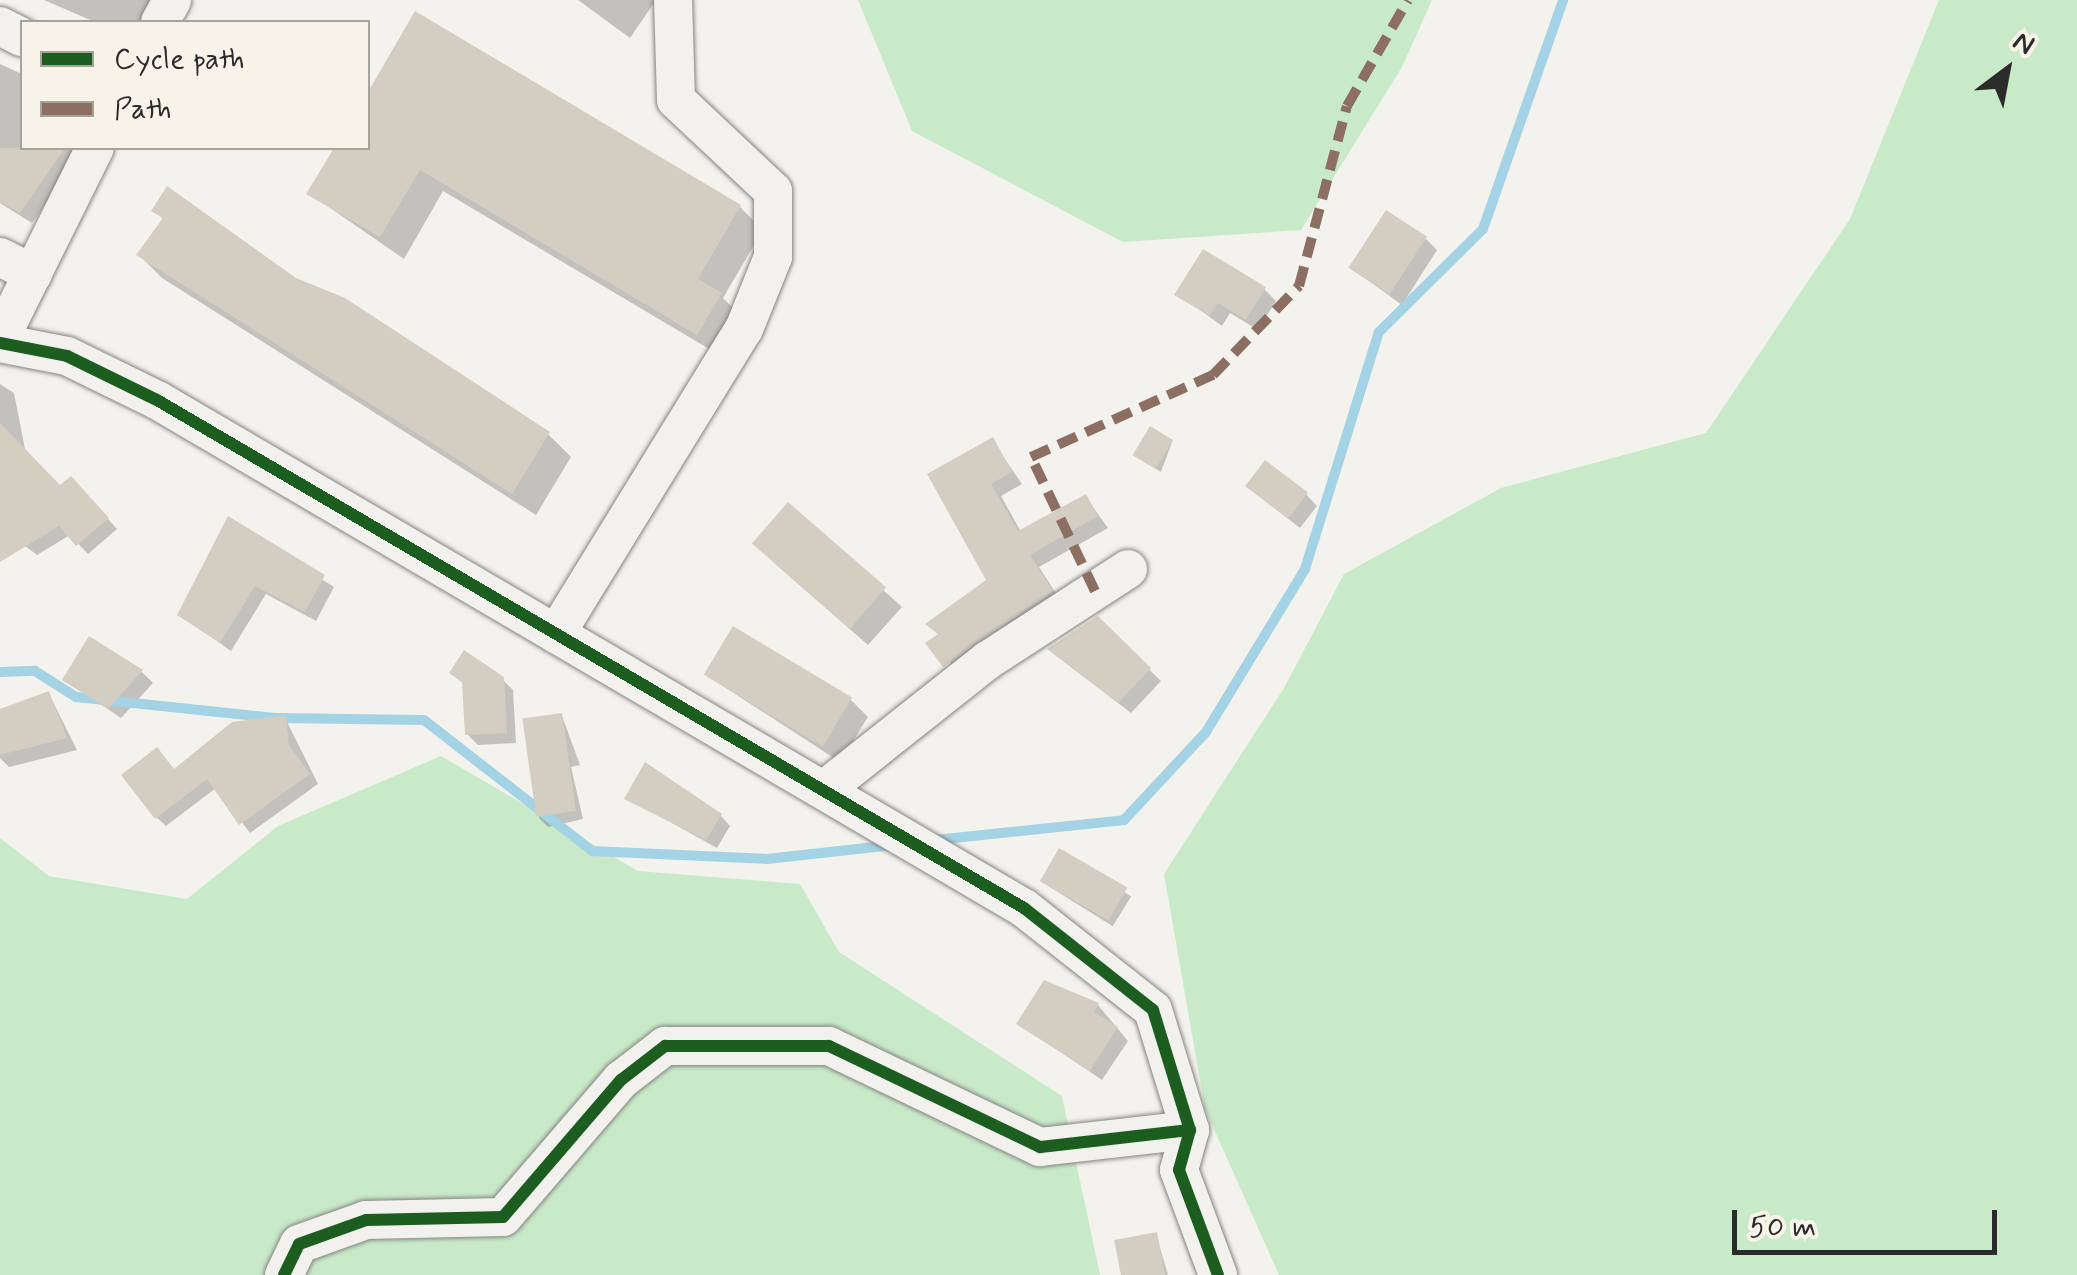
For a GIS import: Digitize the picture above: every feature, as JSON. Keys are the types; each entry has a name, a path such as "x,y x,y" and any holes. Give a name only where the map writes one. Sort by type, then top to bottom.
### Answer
{"street":[{"path":"556,634 744,328 772,257 773,190 676,100 674,0"},
{"path":"94,150 16,266 0,341 67,356 158,400 1024,908 1152,1010 1190,1130 1180,1170 1218,1275"},
{"path":"825,788 988,660 1128,569"},
{"path":"284,1275 299,1244 366,1220 503,1217 622,1080 665,1046 829,1046 1040,1148 1190,1130"}],"green space":[{"path":"858,0 1432,0 1402,67 1301,230 1123,242 912,131"},
{"path":"1939,0 2077,0 2077,1275 1279,1275 1205,1109 1164,874 1284,688 1344,574 1501,488 1706,433 1850,219"},
{"path":"441,756 638,871 800,884 839,952 1062,1096 1100,1275 0,1275 0,838 49,876 187,899 278,826"}],"building":[{"path":"415,11 741,205 698,279 722,293 697,335 420,170 380,237 306,194 333,150 370,150 370,89"},
{"path":"0,148 64,150 20,213 0,202"},
{"path":"167,186 296,278 345,298 550,432 512,494 136,255 163,218 151,211"},
{"path":"1386,210 1427,237 1390,295 1348,268"},
{"path":"1203,249 1266,287 1246,320 1218,303 1210,316 1174,295"},
{"path":"0,423 60,485 71,476 109,518 76,546 59,526 0,562"},
{"path":"1150,426 1173,440 1156,469 1132,455"},
{"path":"993,437 1012,472 991,484 1018,531 1086,494 1098,516 1030,555 1053,591 943,667 925,643 938,634 925,624 986,580 927,474"},
{"path":"1265,460 1308,492 1288,519 1245,486"},
{"path":"788,502 886,587 850,629 752,544"},
{"path":"228,516 325,575 305,612 255,586 220,643 177,615"},
{"path":"1098,616 1151,668 1118,703 1047,649"},
{"path":"733,626 852,698 823,746 704,675"},
{"path":"89,636 143,670 108,709 62,680"},
{"path":"464,650 504,677 507,733 465,735 462,682 449,673"},
{"path":"49,691 67,738 0,755 0,709"},
{"path":"562,713 576,811 536,817 522,719"},
{"path":"286,715 289,745 310,774 239,825 207,779 155,819 121,775 157,747 174,769 232,722"},
{"path":"645,762 722,814 706,840 624,799"},
{"path":"1059,848 1127,887 1108,920 1040,881"},
{"path":"1044,980 1099,1003 1094,1012 1118,1027 1090,1071 1016,1024"},
{"path":"1157,1232 1165,1275 1121,1275 1114,1240"}],"waterway":[{"path":"935,840 1124,820 1206,732 1305,569 1379,332 1483,229 1563,0"},
{"path":"0,672 35,671 76,697 277,718 424,720 592,851 767,859 893,845"}],"marked path":[{"path":"1095,591 1031,457 1213,375 1299,286 1347,106 1408,0"}],"cycle path":[{"path":"0,343 67,356 157,400 1024,908 1153,1010 1190,1130 1179,1170 1218,1275"},
{"path":"284,1275 299,1244 366,1220 503,1217 621,1080 665,1046 829,1046 1040,1147 1190,1130"}]}
